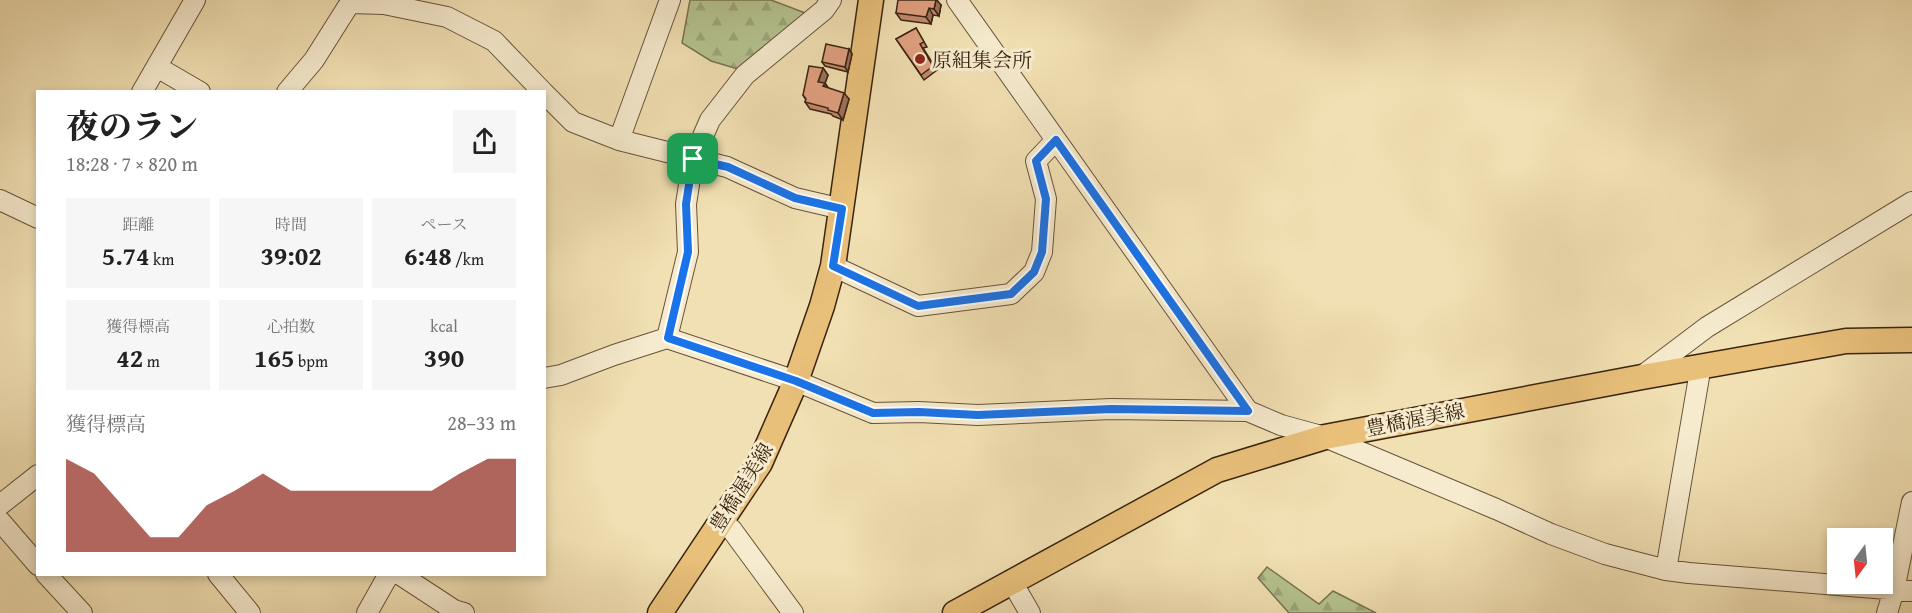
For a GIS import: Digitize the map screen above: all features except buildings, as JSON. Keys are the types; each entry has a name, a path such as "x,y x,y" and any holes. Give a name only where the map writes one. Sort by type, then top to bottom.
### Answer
{"main road":[{"name":"豊橋渥美線","path":"660,613 760,463 796,381 822,306 833,266 842,209 870,0"},
{"name":"豊橋渥美線","path":"955,613 1217,470 1325,437 1642,376 1846,341 1912,340"}],"street":[{"path":"143,90 195,0"},
{"path":"619,140 670,0"},
{"path":"668,338 688,252 686,204 693,159 710,120 745,75 824,10 831,0"},
{"path":"957,0 1248,411"},
{"path":"289,90 314,60 350,2 384,4 447,17 494,41 542,90"},
{"path":"157,67 197,90"},
{"path":"546,94 573,122 619,140 728,167 795,198 842,209"},
{"path":"833,266 918,306 1011,294 1034,272 1042,252 1046,199 1036,161 1056,140"},
{"path":"0,200 36,217"},
{"path":"1642,376 1707,327 1912,202"},
{"path":"546,378 561,375 668,338 796,381 873,413 919,412 978,415 1111,409 1248,411 1281,426 1325,437 1551,534 1605,554 1666,570 1903,591"},
{"path":"1666,570 1699,377 1698,367"},
{"path":"0,505 36,477"},
{"path":"1887,613 1903,591 1912,502"},
{"path":"721,520 732,530 793,613"},
{"path":"0,521 36,563"},
{"path":"47,576 82,613"},
{"path":"221,576 250,613"},
{"path":"367,613 388,576"},
{"path":"402,576 464,613"},
{"path":"1012,582 1030,613"}],"green space":[{"path":"690,0 771,0 808,14 741,70 711,61 682,43"},
{"path":"1267,567 1319,604 1333,591 1376,613 1289,613 1258,578"}],"place":[{"name":"原組集会所","path":"920,59"}],"route":[{"path":"1056,140 1248,411 1111,409 978,415 919,412 873,413 796,381 668,338 688,252 686,204 693,159 728,167 795,198 842,209 833,266 918,306 1011,294 1034,272 1042,252 1046,199 1036,161 1056,140"}]}
